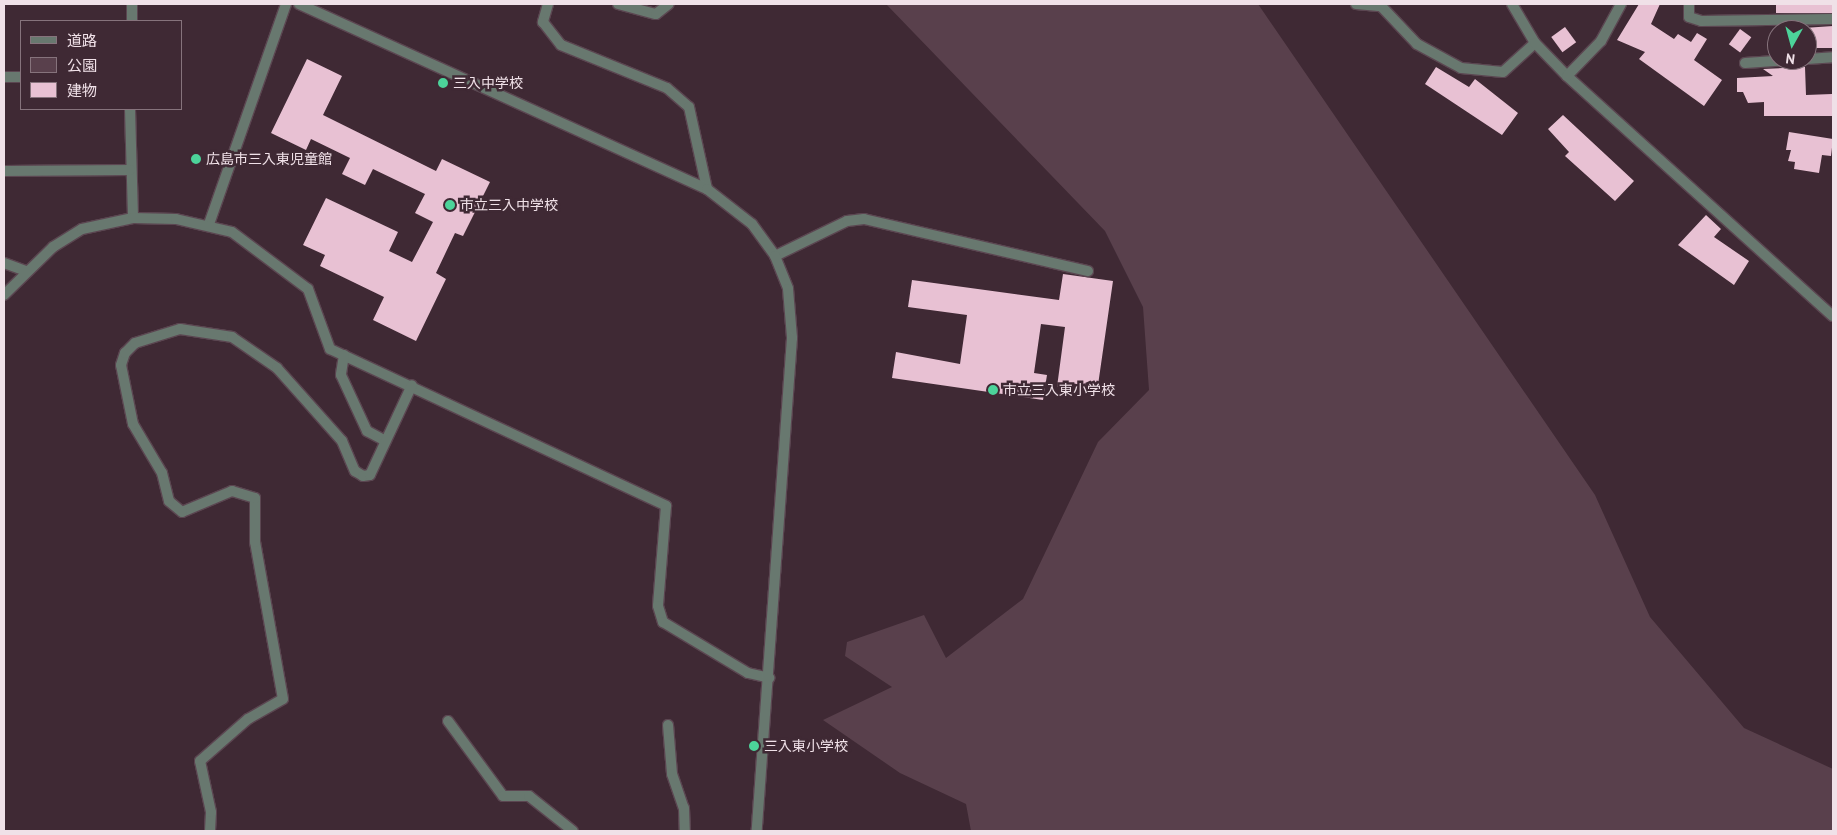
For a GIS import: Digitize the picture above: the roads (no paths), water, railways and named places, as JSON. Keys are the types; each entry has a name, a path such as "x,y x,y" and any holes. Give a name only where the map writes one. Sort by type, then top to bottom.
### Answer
{"street":[{"path":"132,4 132,20"},
{"path":"210,224 286,4"},
{"path":"300,4 707,189 752,224 775,256 788,289 792,338 757,831"},
{"path":"548,4 543,22 561,46 667,88 689,107 707,189"},
{"path":"618,4 656,14 669,4"},
{"path":"1356,4 1381,6 1417,44 1461,68 1503,72 1535,43"},
{"path":"1512,4 1535,43 1567,76 1833,316"},
{"path":"1567,76 1601,41 1621,4"},
{"path":"1689,4 1689,17 1701,21 1833,18"},
{"path":"1817,58 1833,57"},
{"path":"1745,63 1767,62"},
{"path":"4,77 20,77"},
{"path":"130,110 130,170 133,218"},
{"path":"4,171 130,170"},
{"path":"4,295 26,271 82,229 133,218 210,224 232,232 308,289 330,349 666,506 658,606 663,622 748,673 769,678"},
{"path":"775,256 847,221 864,219 1088,271"},
{"path":"4,263 26,271"},
{"path":"210,831 211,812 200,761 248,719 283,698 255,542 255,498 232,491 182,512 169,501 162,473 132,424 121,365 125,353 135,344 180,329 232,337 277,368 342,442 355,470 363,476 370,474 412,386"},
{"path":"344,355 341,375 359,415 367,431 386,441"},
{"path":"448,721 503,796 529,796 574,831"},
{"path":"668,725 672,774 684,808 685,831"}],"place":[{"name":"三入中学校","path":"443,83"},
{"name":"広島市三入東児童館","path":"196,159"},
{"name":"市立三入中学校","path":"450,205"},
{"name":"市立三入東小学校","path":"993,390"},
{"name":"三入東小学校","path":"754,746"}]}
